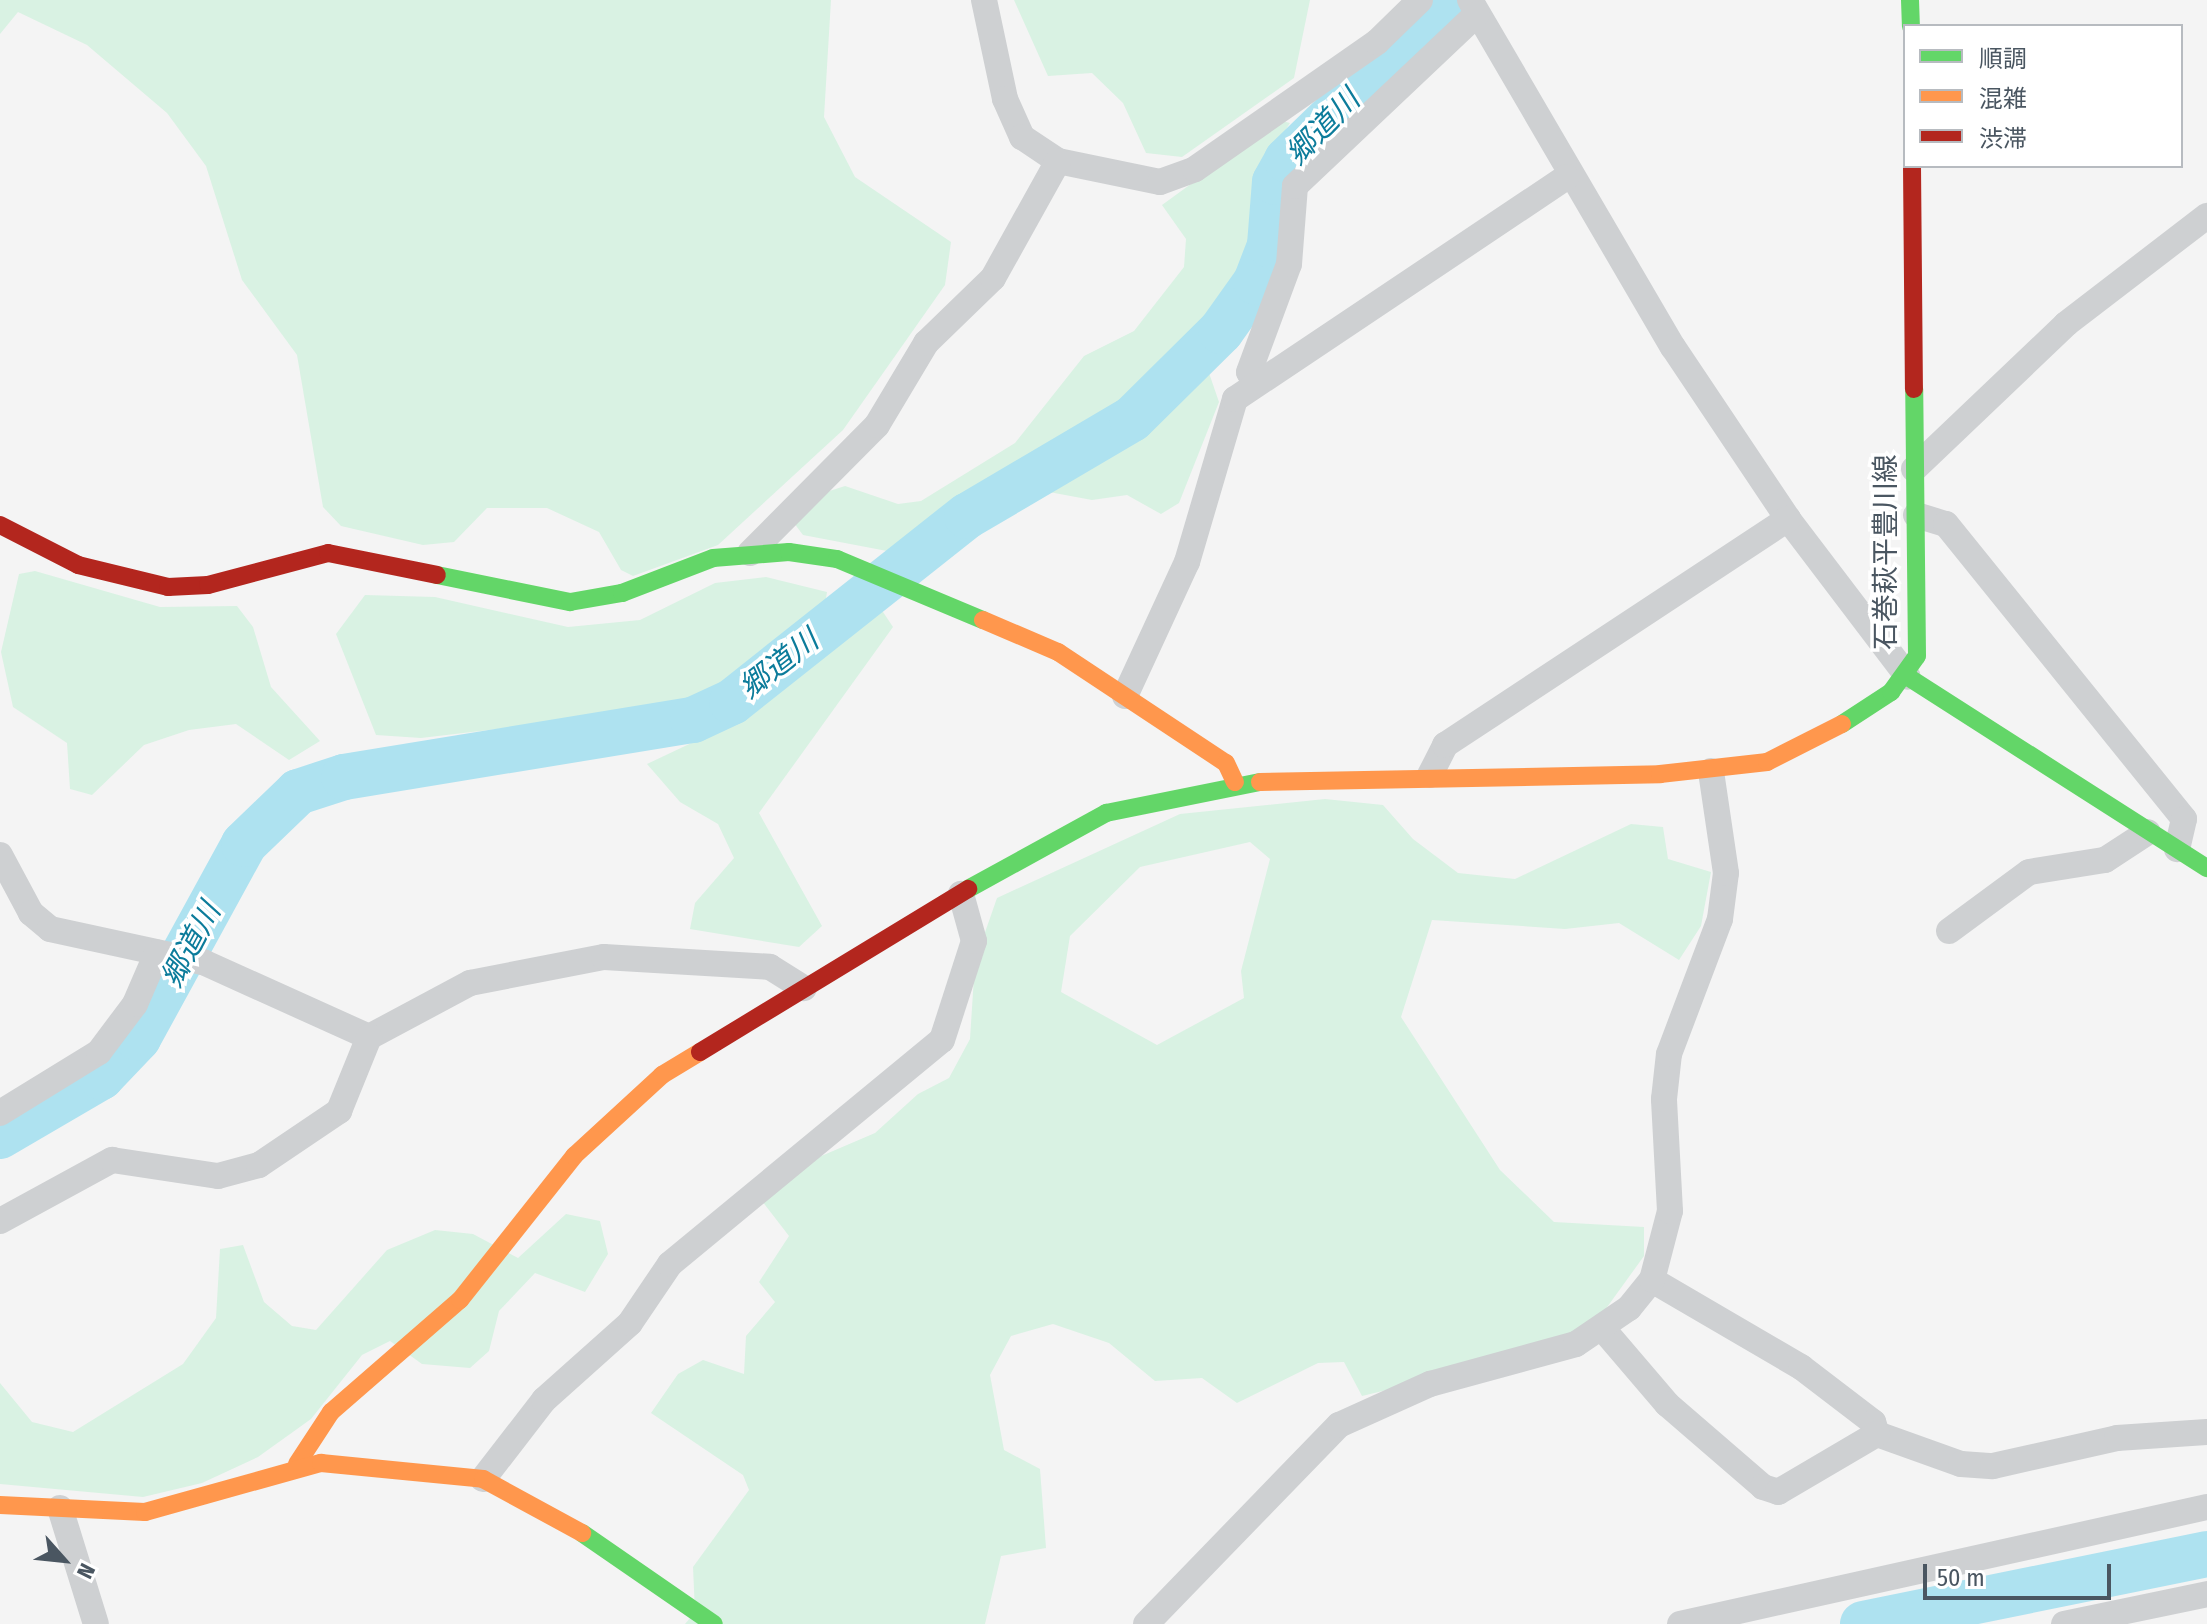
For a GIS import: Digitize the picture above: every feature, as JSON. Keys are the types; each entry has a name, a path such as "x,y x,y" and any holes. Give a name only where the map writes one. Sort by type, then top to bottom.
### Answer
{"street":[{"path":"984,0 1005,99 1022,137 1058,161 1160,182 1195,169 1377,42 1420,0"},
{"path":"1910,0 1911,24"},
{"path":"297,1464 331,1412 492,1266 574,1156 618,1111 662,1075 961,894 1106,813 1235,782 1430,775 1711,771 1767,762 1814,742 1908,677 1788,519 1567,177 1473,7 1295,186 1289,264 1249,372 1254,380"},
{"path":"750,553 877,425 926,343 993,278 1058,161"},
{"name":"石巻萩平豊川線","path":"1912,168 1917,656 1908,677 2207,868"},
{"path":"1125,696 1187,562 1235,399 1254,380 1567,177"},
{"path":"1914,469 2066,324 2207,216"},
{"path":"1916,515 1946,524 2184,819 2177,849"},
{"path":"1430,775 1445,745 1788,519"},
{"path":"0,525 78,565 168,587 208,585 328,553 570,602 750,553 837,559 903,591 1046,647 1226,763 1235,782"},
{"path":"1146,1624 1339,1425 1430,1384 1544,1357 1603,1329 1652,1280 1670,1211 1664,1099 1669,1054 1717,931 1726,873 1711,771"},
{"path":"1949,931 2029,872 2105,860 2148,832"},
{"path":"0,855 31,913 50,929 203,962 369,1037"},
{"path":"483,1479 544,1400 630,1323 670,1264 942,1040 974,941 961,894"},
{"path":"0,1113 99,1052 135,1004 160,953"},
{"path":"0,1221 112,1160 218,1176 259,1165 339,1111 369,1037 470,983 604,957 770,967 804,988"},
{"path":"1652,1280 1801,1367 1873,1422 1877,1434"},
{"path":"1603,1329 1667,1404 1763,1487 1778,1492 1877,1434"},
{"path":"1877,1434 1961,1464 1993,1466 2117,1438 2207,1432"},
{"path":"0,1505 145,1512 194,1504 297,1464 483,1479 547,1509 696,1620"},
{"path":"1680,1624 2207,1507"},
{"path":"60,1508 96,1624"},
{"path":"2064,1624 2207,1594"}],"green space":[{"path":"0,0 831,0 824,117 855,177 951,242 945,285 843,430 718,545 633,576 621,570 599,532 547,508 487,508 454,542 423,545 341,526 323,507 297,355 242,280 206,166 167,113 87,45 18,12 0,34"},
{"path":"1014,0 1310,0 1294,78 1182,157 1146,153 1123,103 1092,73 1048,76"},
{"path":"1279,120 1290,123 1267,159 1256,234 1237,289 1199,344 1219,402 1179,503 1161,514 1127,495 1092,500 1049,492 1028,466 930,532 887,551 803,535 794,523 814,496 845,486 898,504 921,501 1015,443 1084,356 1134,331 1184,267 1186,239 1162,205"},
{"path":"35,571 160,607 237,606 253,627 271,687 320,741 289,760 236,724 189,730 144,745 92,795 70,789 67,743 13,707 1,652 19,574"},
{"path":"766,577 827,592 825,604 753,666 693,705 421,738 376,735 336,634 365,595 435,597 568,627 640,620 715,583"},
{"path":"881,609 893,627 759,813 822,926 799,947 690,929 695,903 734,858 718,824 680,802 647,764 740,720"},
{"path":"1325,799 1383,805 1413,839 1458,873 1515,879 1631,824 1663,827 1668,859 1711,872 1701,926 1679,960 1619,923 1565,929 1432,920 1401,1017 1500,1170 1554,1222 1644,1227 1644,1256 1605,1310 1552,1350 1362,1396 1344,1362 1318,1363 1237,1403 1202,1378 1155,1381 1109,1343 1053,1324 1011,1336 990,1375 1004,1450 1040,1469 1046,1548 1001,1556 985,1624 685,1624 695,1612 693,1567 749,1490 743,1475 651,1413 678,1374 703,1360 744,1374 746,1336 775,1302 759,1282 789,1236 762,1201 798,1166 875,1133 918,1094 949,1078 970,1039 975,961 997,898 1180,814","holes":["1250,842 1270,859 1241,971 1244,998 1157,1045 1061,992 1070,936 1140,867"]},
{"path":"566,1214 600,1221 608,1254 585,1292 535,1273 499,1311 489,1351 470,1368 422,1364 390,1341 362,1355 311,1419 258,1457 202,1483 143,1497 0,1484 0,1383 32,1422 73,1432 183,1364 216,1318 220,1249 243,1245 264,1302 292,1326 316,1330 387,1250 435,1230 473,1234 518,1258"}],"waterway":[{"name":"郷道川","path":"0,1136 101,1077 138,1038 244,844 298,792 344,777 693,720 732,702 967,516 1132,419 1221,331 1256,282 1270,245 1275,182 1287,160 1452,0"},
{"path":"1863,1624 2207,1554"}],"traffic: fast":[{"path":"1910,0 1911,24"},
{"path":"1842,724 1891,692 1917,656 1914,389"},
{"path":"437,575 570,602 622,593 713,558 789,552 837,559 983,620"},
{"path":"1908,677 2207,868"},
{"path":"968,889 1106,813 1260,782"},
{"path":"582,1533 714,1624"}],"traffic: slow":[{"path":"983,620 1058,652 1226,763 1235,782"},
{"path":"1260,782 1660,774 1767,762 1842,724"},
{"path":"297,1464 331,1412 460,1300 574,1156 662,1075 700,1052"},
{"path":"0,1505 145,1512 321,1463 483,1479 582,1533"}],"traffic: jam":[{"path":"1912,168 1914,389"},
{"path":"0,525 78,565 168,587 208,585 328,553 437,575"},
{"path":"700,1052 968,889"}]}
